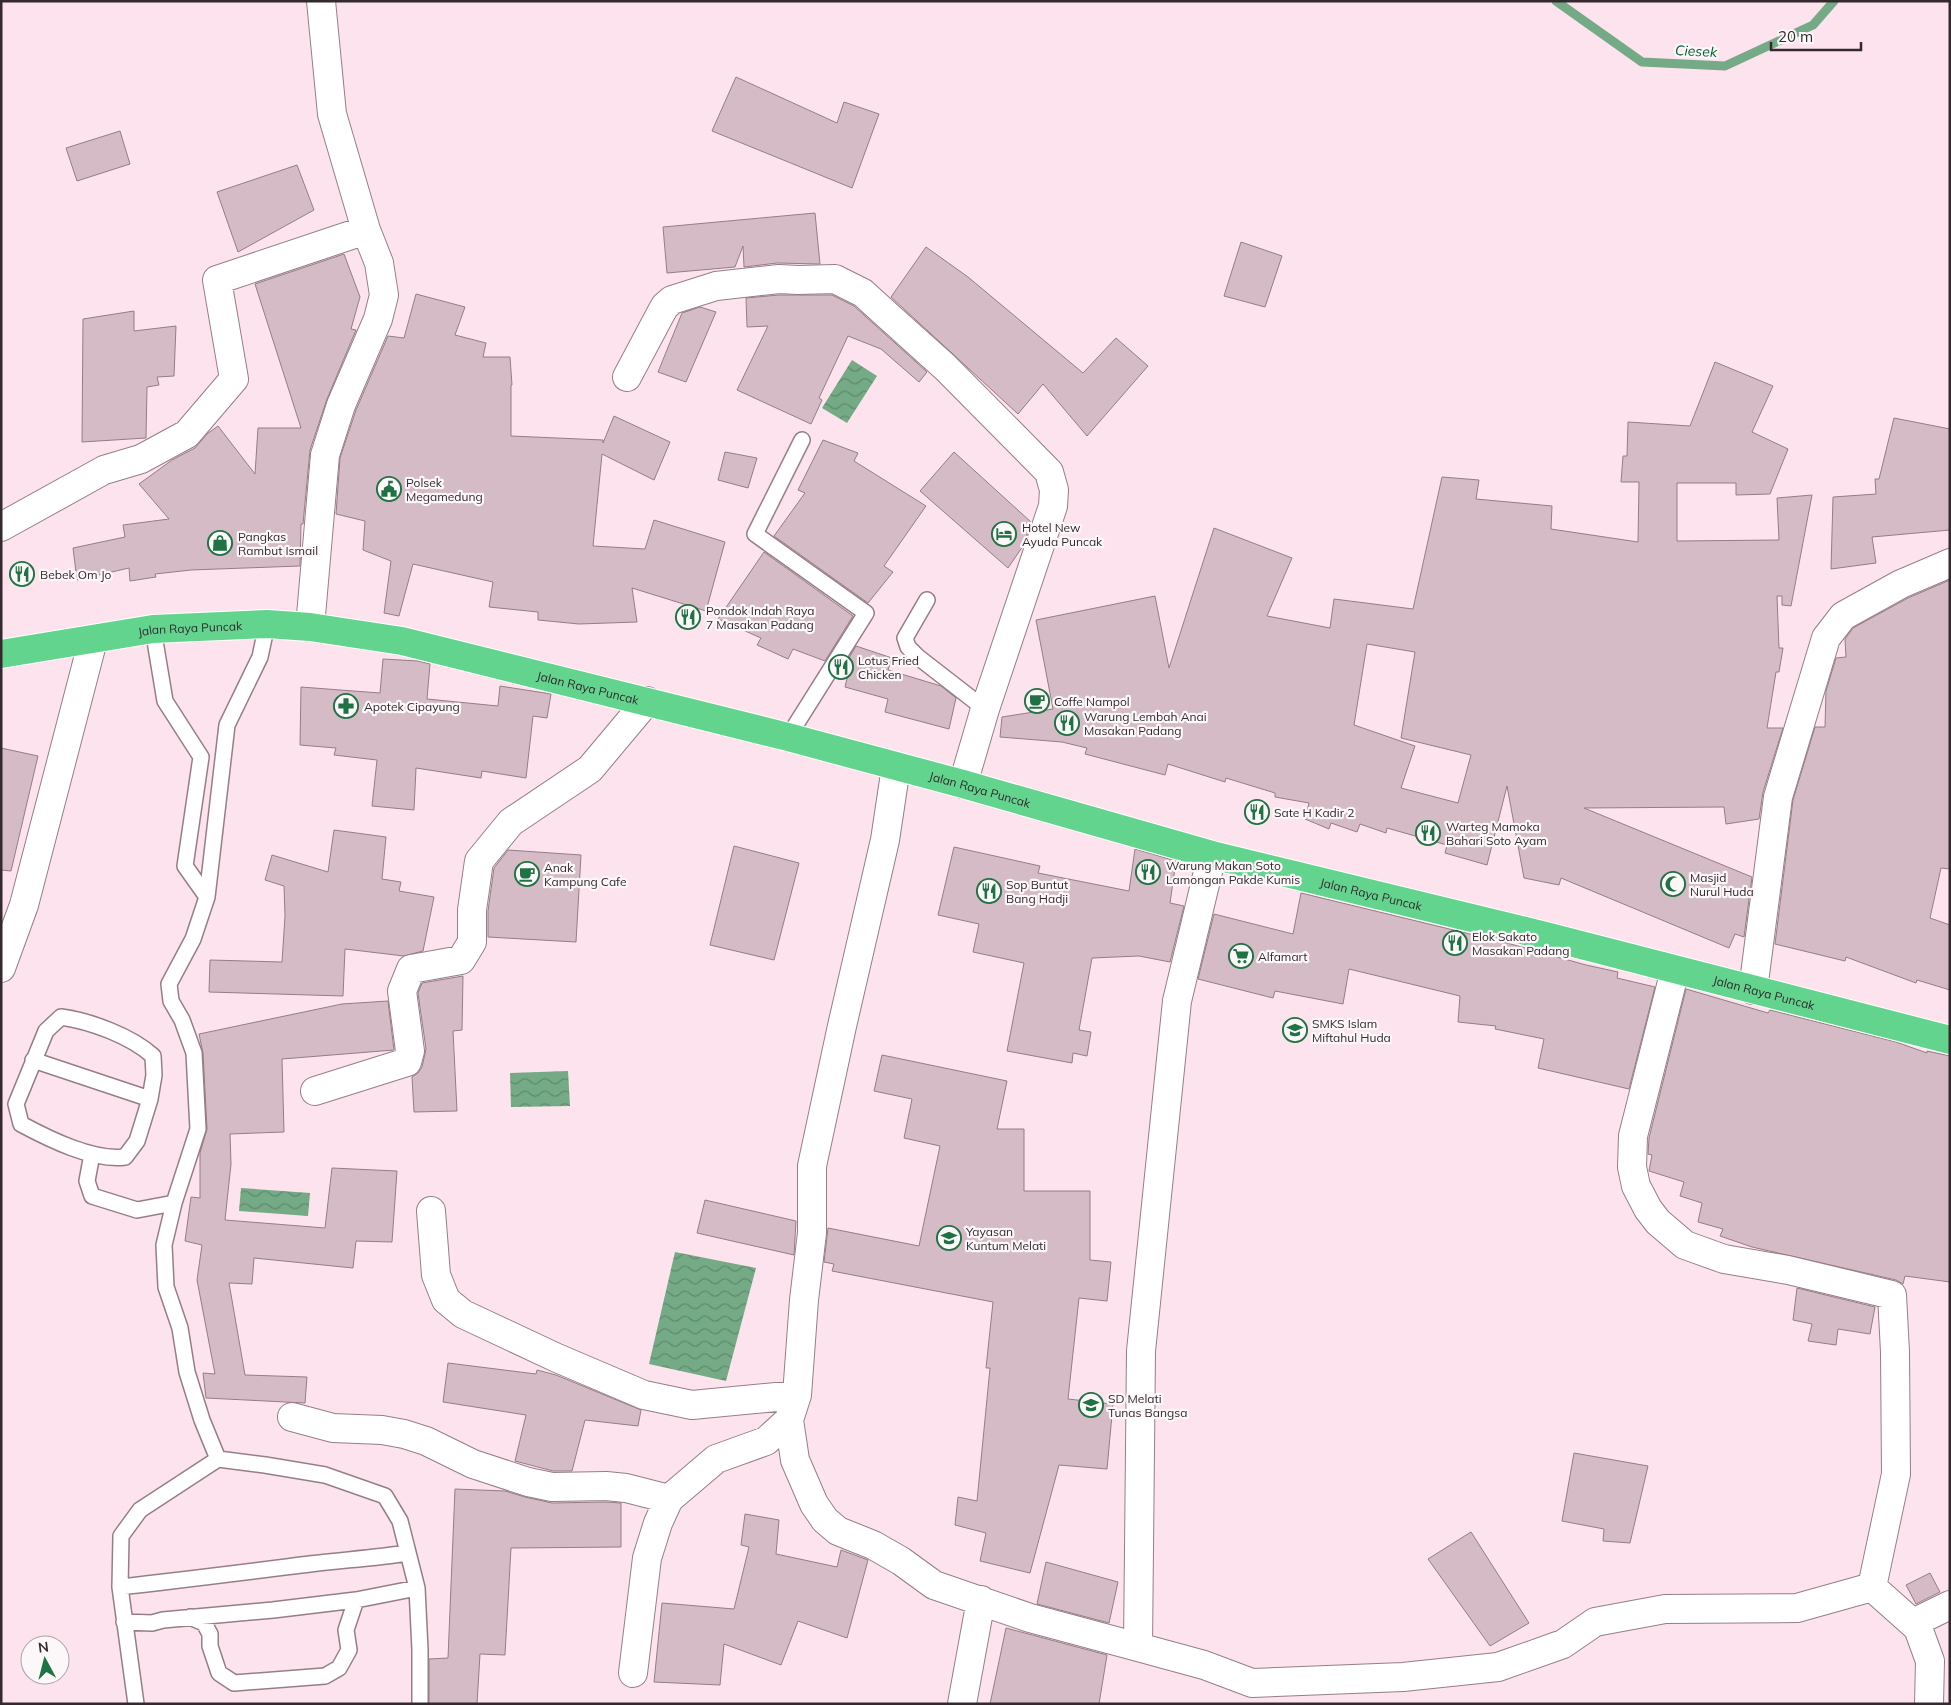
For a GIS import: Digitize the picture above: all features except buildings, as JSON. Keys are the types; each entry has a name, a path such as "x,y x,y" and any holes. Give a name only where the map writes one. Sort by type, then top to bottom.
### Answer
{"highway":[{"name":"Jalan Raya Puncak","path":"1,654 153,629 267,624 310,627 402,641 788,737 1212,854 1546,936 1950,1040"}],"street":[{"path":"310,627 325,455 341,405 378,319 384,295 379,263 366,230 332,114 321,1"},
{"path":"1,527 104,470 141,459 187,434 234,379 217,280 366,230"},
{"path":"627,377 661,313 672,300 716,286 779,279 835,279 863,294 945,366 1049,472 1054,490 1053,506 985,709 963,784"},
{"path":"1753,990 1778,797 1826,638 1844,616 1901,584 1950,563"},
{"path":"1,968 24,905 93,640"},
{"path":"315,1091 406,1062 410,1051 402,991 411,969 461,960 472,942 472,910 479,862 511,822 590,769 647,701"},
{"path":"896,767 886,840 842,1026 812,1166 812,1233 793,1407 795,1460 814,1504 825,1520 838,1531 874,1545 901,1561 934,1585 1030,1618 1204,1665 1252,1683 1403,1677 1498,1667 1563,1644 1595,1622 1665,1609 1797,1608 1872,1587"},
{"path":"1138,1647 1140,1351 1177,1001 1212,854"},
{"path":"1675,970 1633,1136 1632,1166 1636,1186 1648,1209 1658,1222 1685,1245 1724,1259 1788,1270 1892,1295 1895,1352 1896,1474 1872,1587"},
{"path":"431,1211 436,1275 446,1300 464,1314 557,1358 644,1394 692,1405 793,1407"},
{"path":"633,1673 647,1558 658,1523 669,1499 716,1459 766,1441 793,1407"},
{"path":"292,1417 333,1428 382,1430 404,1434 426,1441 473,1464 528,1482 552,1487 616,1487 669,1499"},
{"path":"1872,1587 1918,1628 1940,1662 1929,1704"},
{"path":"962,1704 981,1600"},
{"path":"1913,1623 1950,1605"}],"lane":[{"path":"788,737 866,613 755,534 802,440"},
{"path":"927,600 905,638 908,648 985,709"},
{"path":"218,1460 202,1420 187,1372 180,1328 166,1286 164,1245 174,1203 198,1129 194,1053 182,1020 171,1002 169,984 193,939 207,897 228,725 260,657 267,624"},
{"path":"153,629 166,701 201,757 185,866 207,897"},
{"path":"60,1017 77,1019 140,1044 153,1056 154,1075 150,1099 137,1141 125,1157 115,1158 92,1154 42,1135 21,1124 16,1104 33,1060 46,1031 60,1017"},
{"path":"33,1060 150,1099"},
{"path":"92,1154 87,1181 92,1196 137,1210 174,1203"},
{"path":"136,1704 120,1587 121,1536 140,1510 218,1460 265,1465 325,1475 385,1496 400,1521 417,1588 420,1704"},
{"path":"120,1587 313,1563 370,1559 408,1553"},
{"path":"124,1622 152,1623 190,1617 273,1610 356,1600 417,1588"},
{"path":"190,1617 204,1623 210,1634 210,1646 219,1673 234,1683 325,1676 339,1668 349,1650 346,1630 356,1600"}],"water":[{"path":"852,360 877,376 847,423 822,408"},
{"path":"568,1071 570,1106 511,1107 510,1073"},
{"path":"241,1188 310,1193 308,1216 239,1211"},
{"path":"675,1252 756,1268 726,1381 649,1364"}],"waterway":[{"name":"Ciesek","path":"1556,1 1642,62 1725,66 1813,25 1834,1"}],"place":[{"name":"Polsek Megamedung","path":"389,489"},
{"name":"Hotel New Ayuda Puncak","path":"1004,534"},
{"name":"Pangkas Rambut Ismail","path":"220,543"},
{"name":"Bebek Om Jo","path":"22,574"},
{"name":"Pondok Indah Raya 7 Masakan Padang","path":"688,617"},
{"name":"Lotus Fried Chicken","path":"841,667"},
{"name":"Coffe Nampol","path":"1037,701"},
{"name":"Apotek Cipayung","path":"346,706"},
{"name":"Warung Lembah Anai Masakan Padang","path":"1067,723"},
{"name":"Sate H Kadir 2","path":"1257,812"},
{"name":"Warteg Mamoka Bahari Soto Ayam","path":"1428,833"},
{"name":"Warung Makan Soto Lamongan Pakde Kumis","path":"1148,872"},
{"name":"Anak Kampung Cafe","path":"527,874"},
{"name":"Masjid Nurul Huda","path":"1673,884"},
{"name":"Sop Buntut Bang Hadji","path":"989,891"},
{"name":"Elok Sakato Masakan Padang","path":"1455,943"},
{"name":"Alfamart","path":"1241,956"},
{"name":"SMKS Islam Miftahul Huda","path":"1295,1030"},
{"name":"Yayasan Kuntum Melati","path":"949,1238"},
{"name":"SD Melati Tunas Bangsa","path":"1091,1405"}]}
